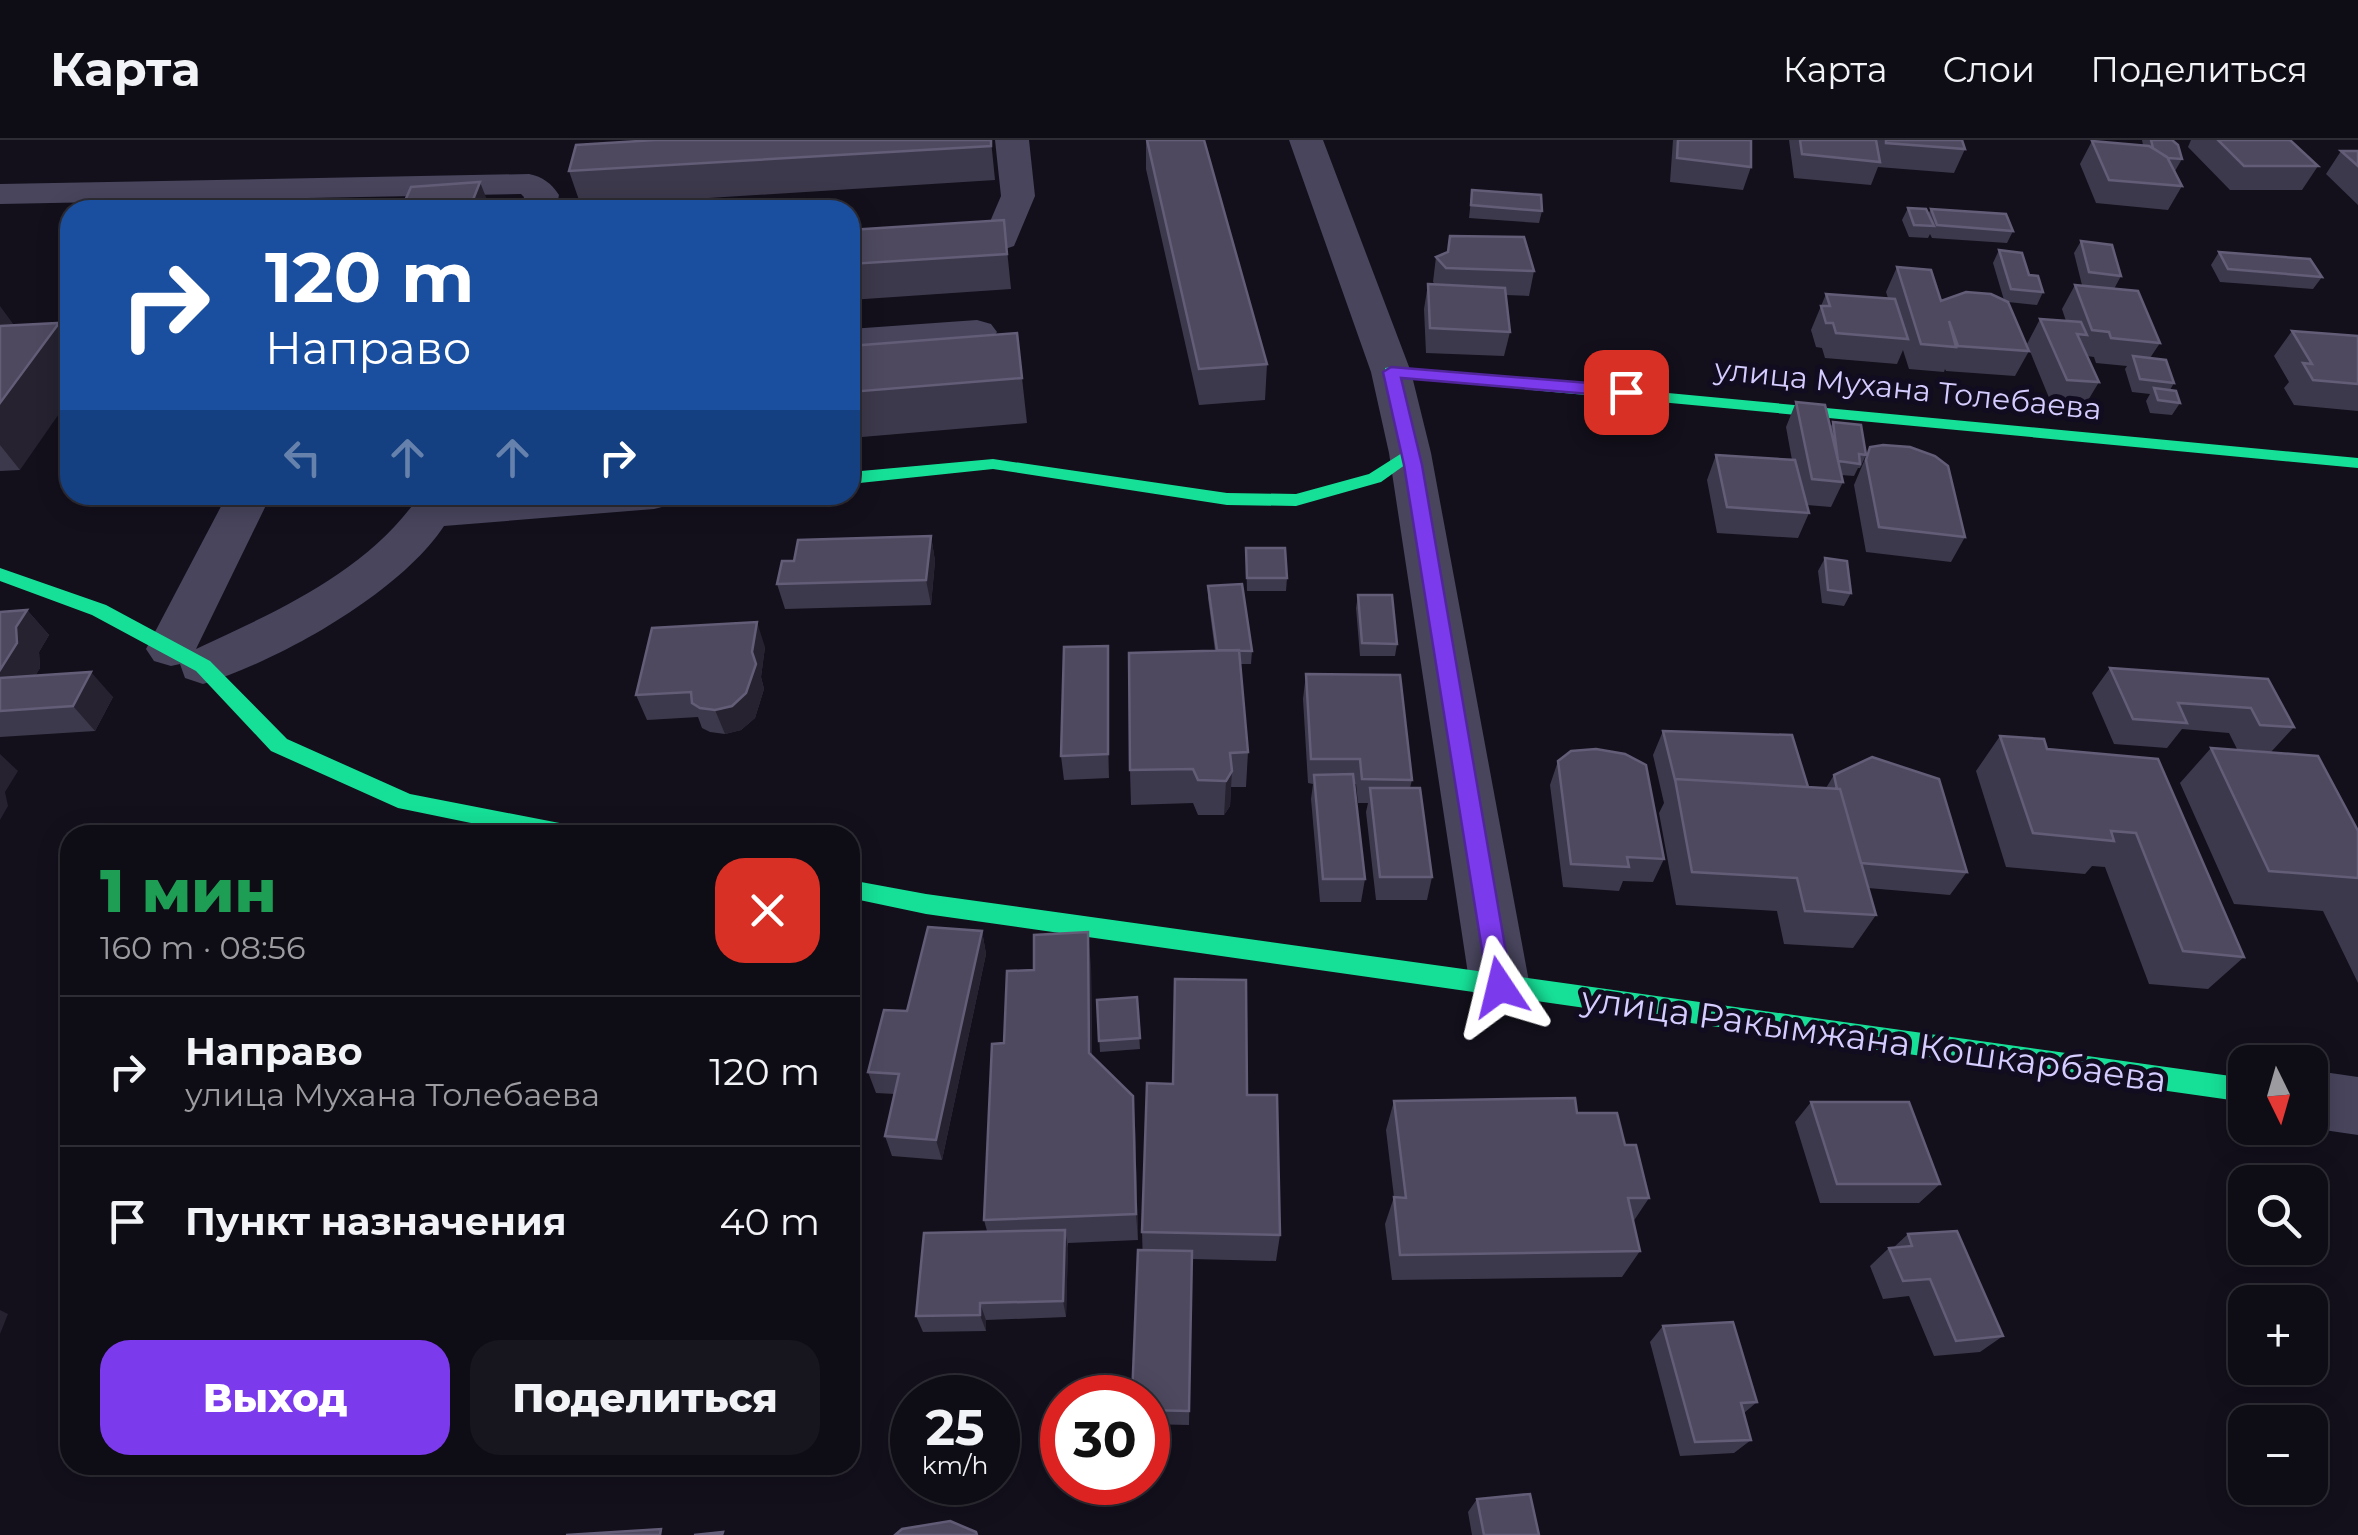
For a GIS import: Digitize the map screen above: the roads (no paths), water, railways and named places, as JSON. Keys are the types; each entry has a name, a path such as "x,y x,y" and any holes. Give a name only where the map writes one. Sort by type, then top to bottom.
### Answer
{"street":[{"path":"982,141 999,140"},
{"path":"860,257 970,250 1001,238 1018,196 1012,140"},
{"path":"1306,140 1391,372 1410,453 1500,987"},
{"path":"0,194 533,197 570,173"},
{"path":"860,340 977,332"},
{"name":"улица Мухана Толебаева","path":"1391,372 2358,463"},
{"path":"860,477 993,464 1227,499 1296,500 1376,478 1410,453"},
{"path":"187,657 245,505"},
{"path":"187,657 324,607 366,578 424,528 436,505"},
{"path":"0,574 100,610 187,657 279,745 406,802 523,825"},
{"name":"улица Ракымжана Кошкарбаева","path":"860,891 926,904 1500,987 2228,1088"},
{"path":"2328,1102 2358,1106"}]}
